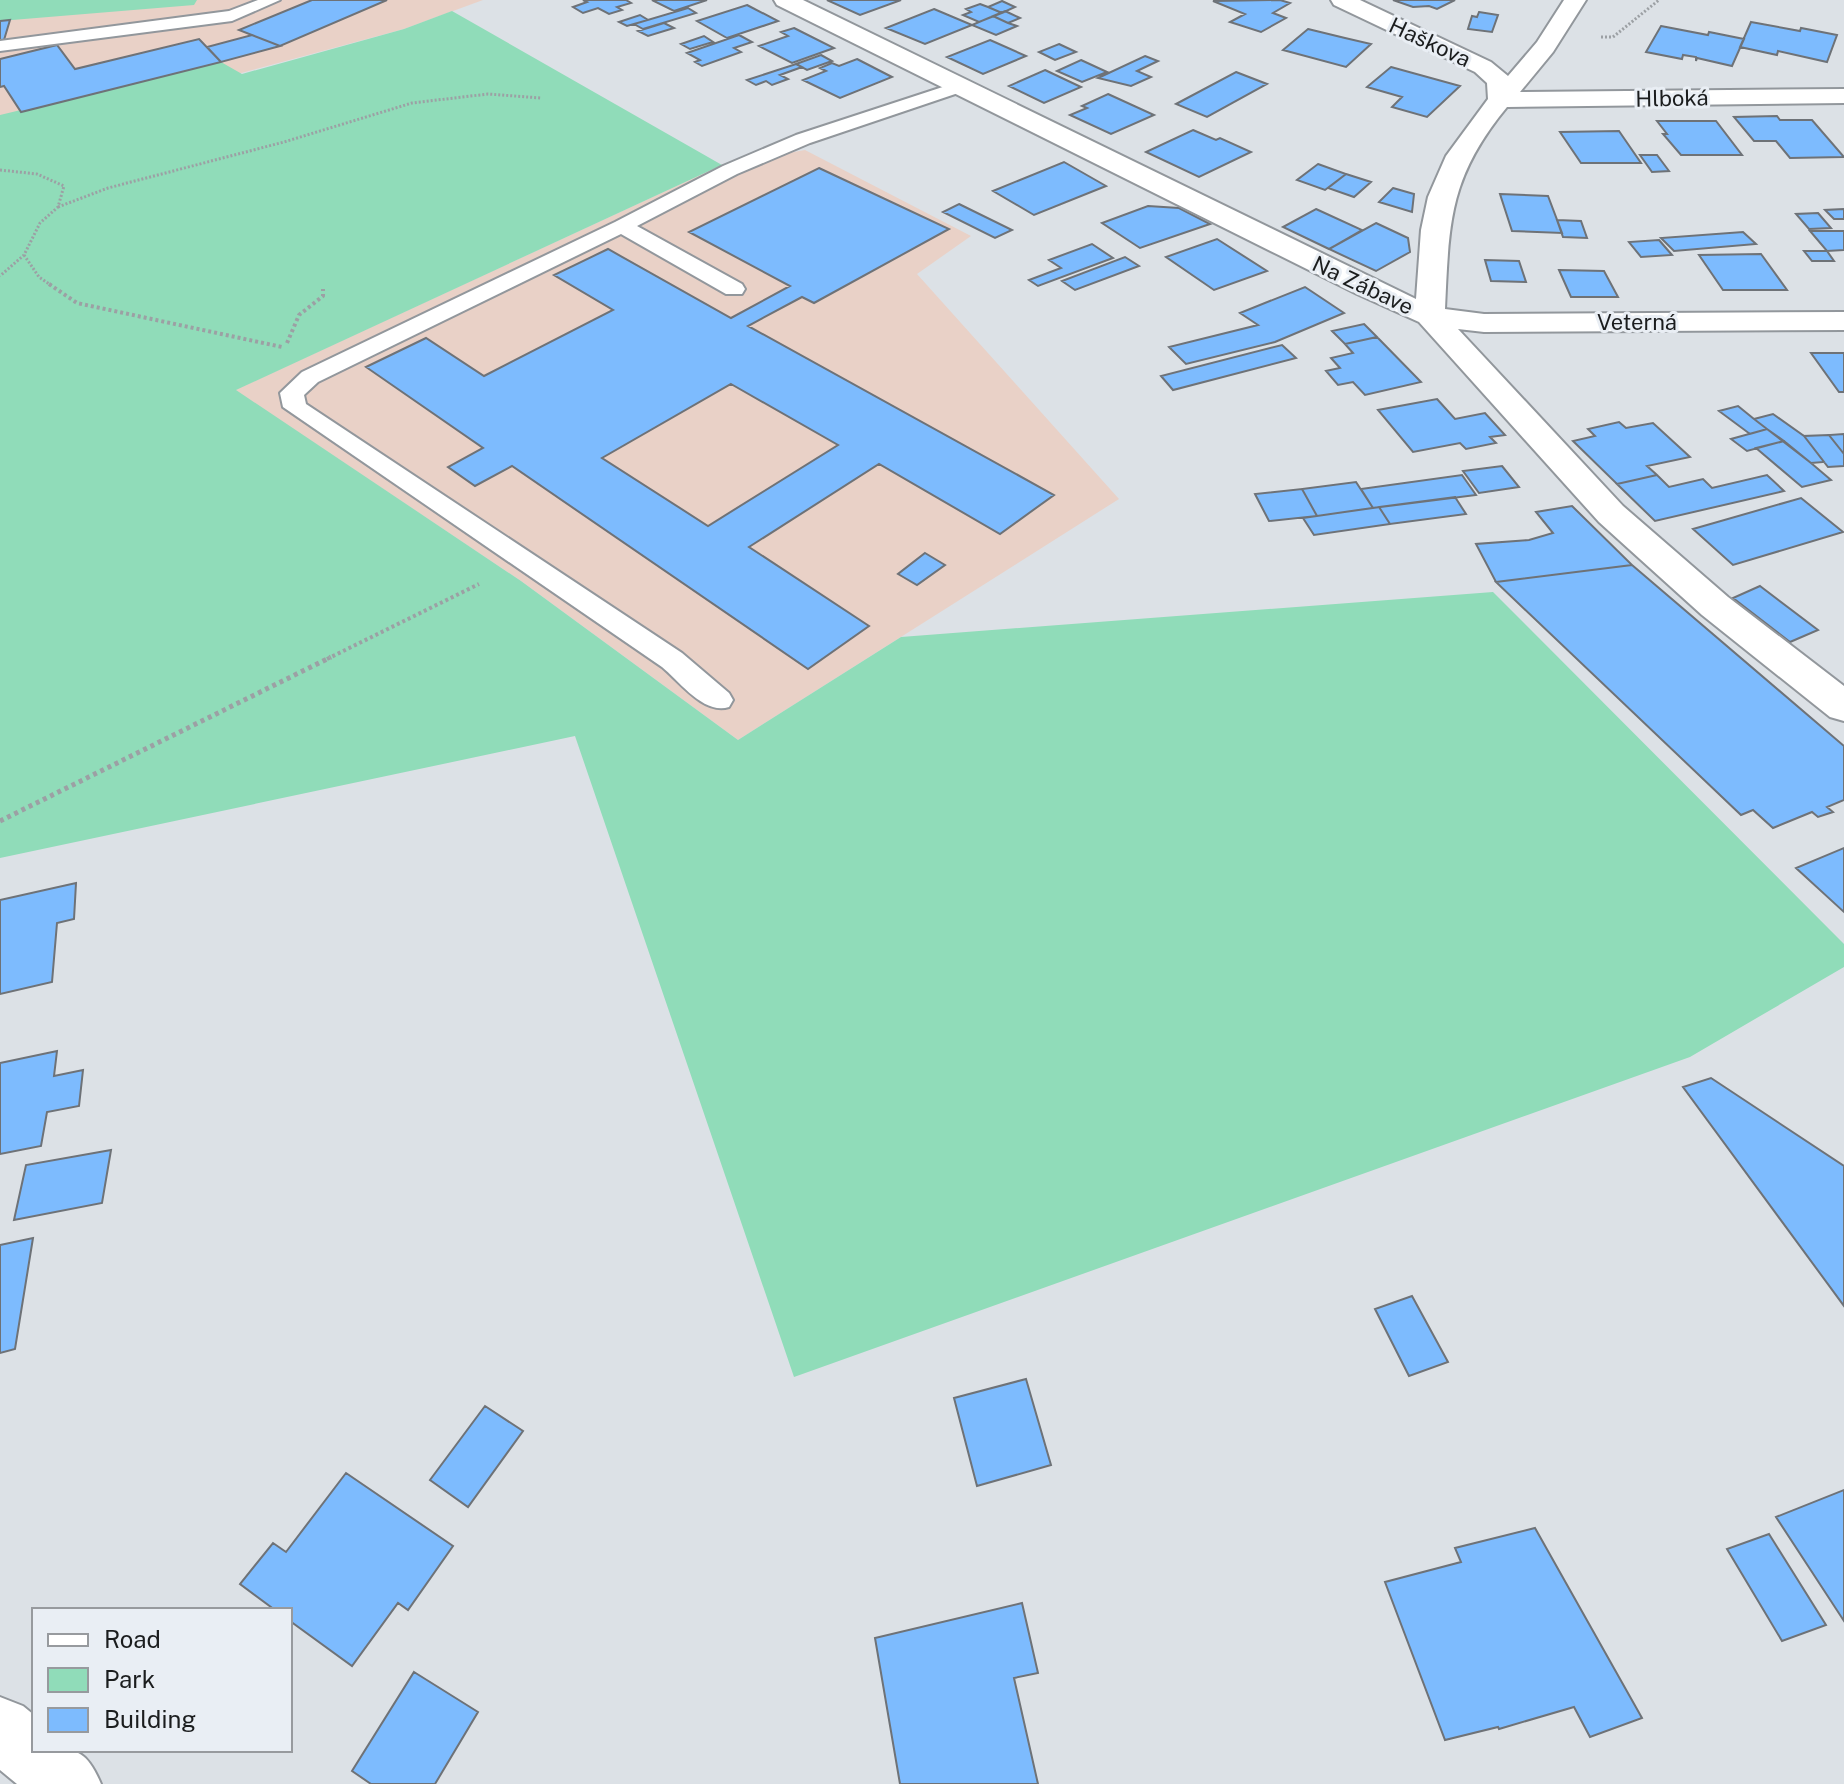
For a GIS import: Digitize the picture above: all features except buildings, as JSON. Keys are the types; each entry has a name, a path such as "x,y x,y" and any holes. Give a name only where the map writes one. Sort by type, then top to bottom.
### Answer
{"street":[{"name":"Na Zábave","path":"785,0 1367,288 1430,316 1611,514 1715,606 1844,707"},
{"name":"Haškova","path":"1342,0 1483,67 1499,81 1500,100"},
{"path":"1430,316 1436,230 1445,184 1464,146 1557,31 1575,0"},
{"name":"Hlboká","path":"1500,100 1844,96"},
{"name":"Veterná","path":"1430,316 1484,323 1844,321"},
{"path":"0,1729 68,1784"}],"lane":[{"path":"0,46 232,16 272,0"},
{"path":"719,700 672,660 295,407 292,393 310,377 622,226 730,170 803,139 961,86"},
{"path":"622,226 734,289"}],"path":[{"path":"0,276 24,255 40,223 58,207 108,188 284,142 412,103 488,94 541,98"},
{"path":"0,170 37,174 64,186 58,207"},
{"path":"24,255 39,277 77,303 287,348"},
{"path":"0,821 468,590"}],"shaded area":[{"path":"0,0 483,0 404,29 0,138"},
{"path":"805,150 971,236 917,274 1119,499 738,740 521,581 235,390 722,165"}],"green space":[{"path":"0,0 197,0 194,5 0,21"},
{"path":"452,11 722,165 236,390 521,581 738,740 901,637 1493,592 1844,944 1844,967 1690,1057 794,1377 575,736 0,858 0,115 221,62 242,74 404,29"}]}
